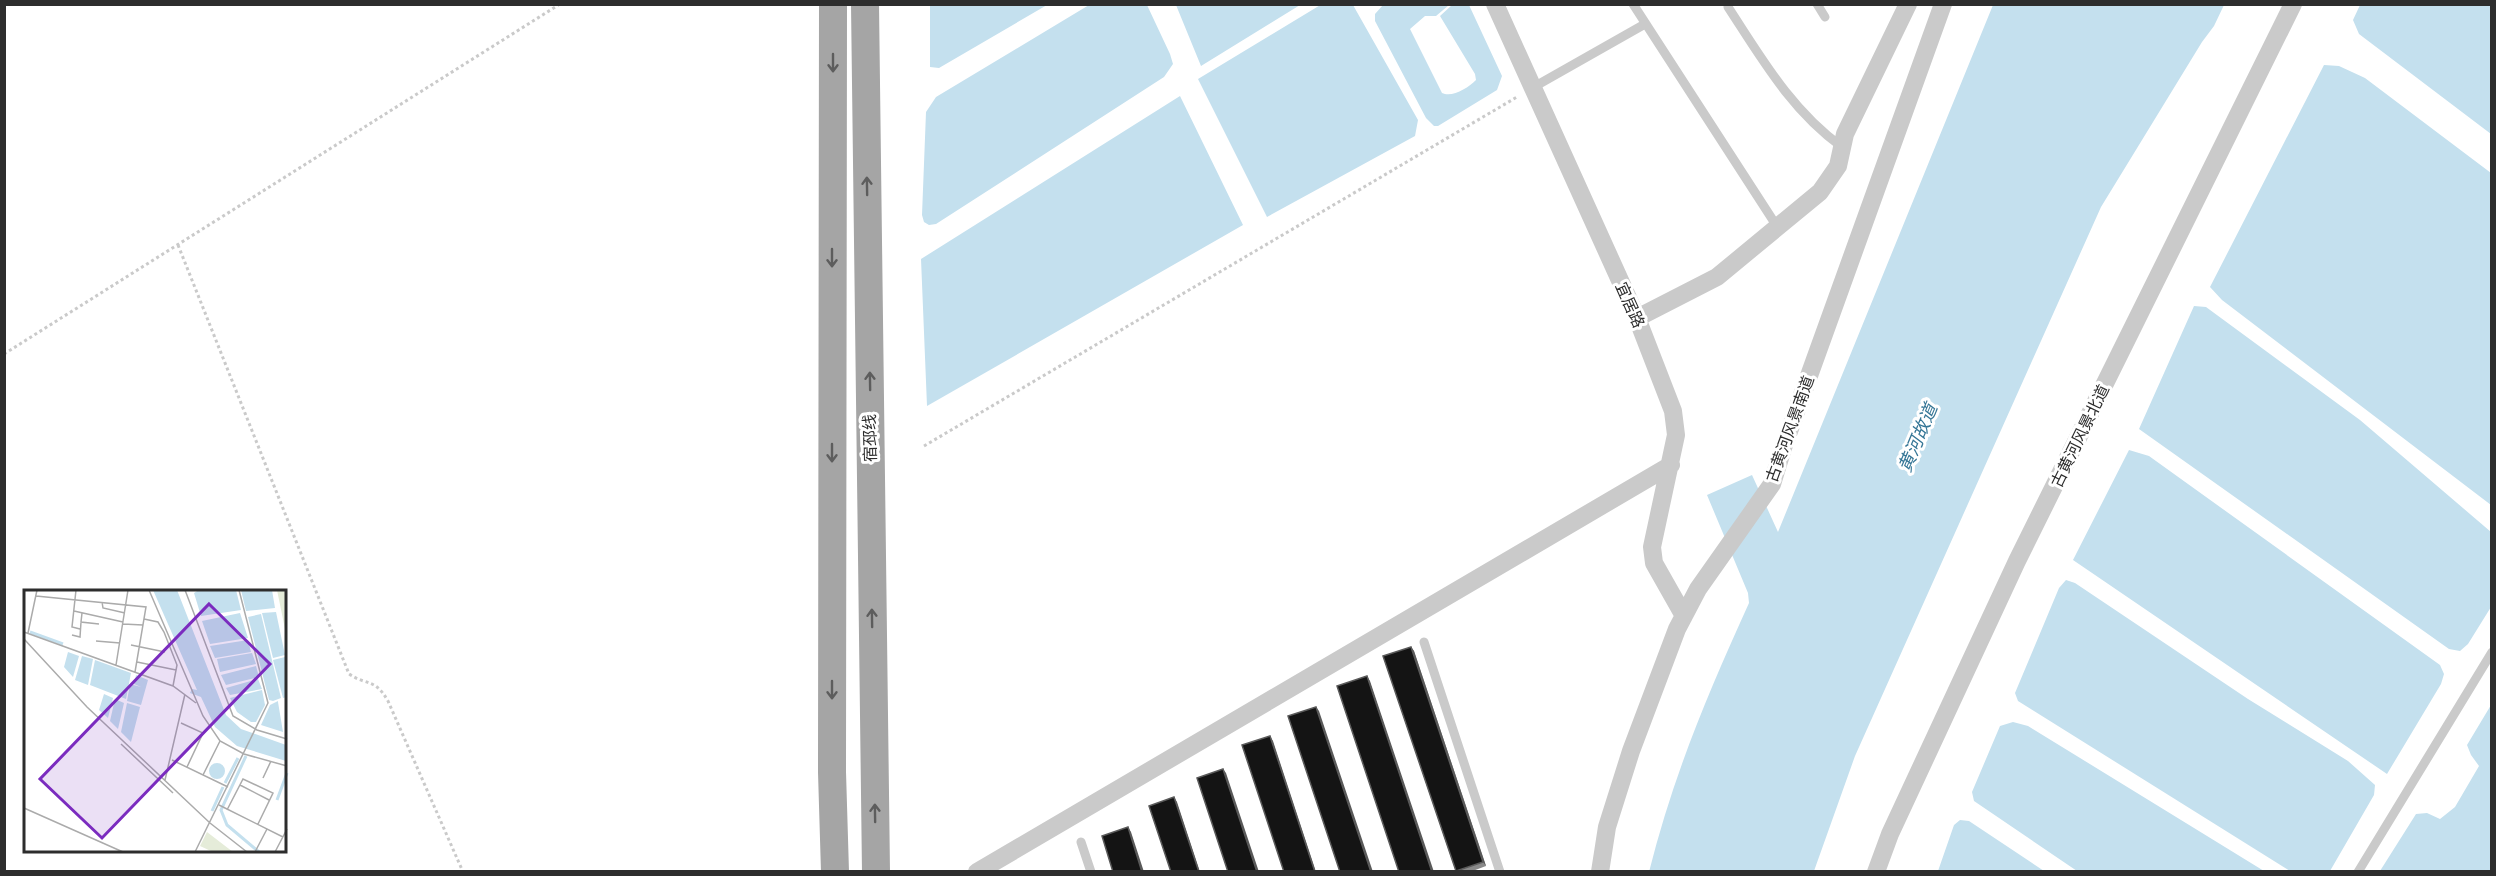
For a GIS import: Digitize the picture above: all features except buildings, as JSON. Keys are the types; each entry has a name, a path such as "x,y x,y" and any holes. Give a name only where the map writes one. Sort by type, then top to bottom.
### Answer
{"main road":[{"path":"833,4 832,772 835,872"},
{"name":"宿邳线","path":"865,4 876,872"}],"street":[{"name":"宜居路","path":"1495,4 1637,318 1673,411 1676,435 1652,547 1654,563 1684,616"},
{"path":"1637,318 1717,277 1820,192 1838,166 1845,134 1908,4"},
{"name":"古黄河风景南道","path":"1600,872 1607,827 1630,751 1677,628 1698,590 1772,484 1943,4"},
{"name":"古黄河风景北道","path":"1876,872 1890,834 2018,561 2293,4"},
{"path":"977,872 1671,465"}],"lane":[{"path":"1633,4 1778,228"},
{"path":"1817,4 1825,17"},
{"path":"1728,8 1782,89 1818,129 1842,147"},
{"path":"1532,89 1645,24"},
{"path":"1424,642 1500,872"},
{"path":"2358,872 2492,652"},
{"path":"1081,842 1090,872"}],"path":[{"path":"4,354 560,4"},
{"path":"924,446 1532,89"},
{"path":"178,245 349,674 359,681 371,682 385,696 463,872"}],"water":[{"path":"930,4 1047,5 939,68 930,67"},
{"path":"1322,4 1353,5 1418,120 1415,136 1267,217 1198,79"},
{"path":"1089,5 1147,5 1173,64 1164,77 936,224 929,225 924,222 922,215 926,112 936,97"},
{"path":"1176,5 1300,5 1201,66"},
{"path":"1383,5 1449,5 1436,16 1425,16 1410,29 1442,93 1450,94 1460,91 1476,80 1475,74 1440,16 1452,5 1469,5 1502,76 1497,90 1438,126 1434,126 1426,118 1375,21 1375,14"},
{"name":"黄河故道","path":"1993,5 2224,5 2214,26 2101,207 1855,756 1814,871 1649,872 1680,768 1719,670 1749,603 1748,593 1707,495 1752,475 1778,532"},
{"path":"2360,5 2491,5 2491,134 2359,34 2353,20"},
{"path":"2324,65 2339,66 2365,78 2491,173 2491,505 2222,300 2210,287"},
{"path":"1180,96 1243,225 927,406 921,259"},
{"path":"2194,306 2206,307 2360,420 2491,532 2491,607 2468,644 2460,651 2449,649 2139,429"},
{"path":"2129,450 2149,456 2440,665 2444,674 2441,684 2387,774 2073,560"},
{"path":"2066,580 2075,583 2248,699 2348,761 2375,785 2374,795 2330,871 2290,871 2018,701 2015,693 2059,588"},
{"path":"2491,705 2491,871 2380,871 2416,814 2427,813 2440,819 2455,807 2479,766 2467,745"},
{"path":"2013,722 2028,726 2264,871 2077,871 1974,801 1972,792 2000,726"},
{"path":"1960,820 1969,821 2044,871 1938,871 1954,825"}]}
